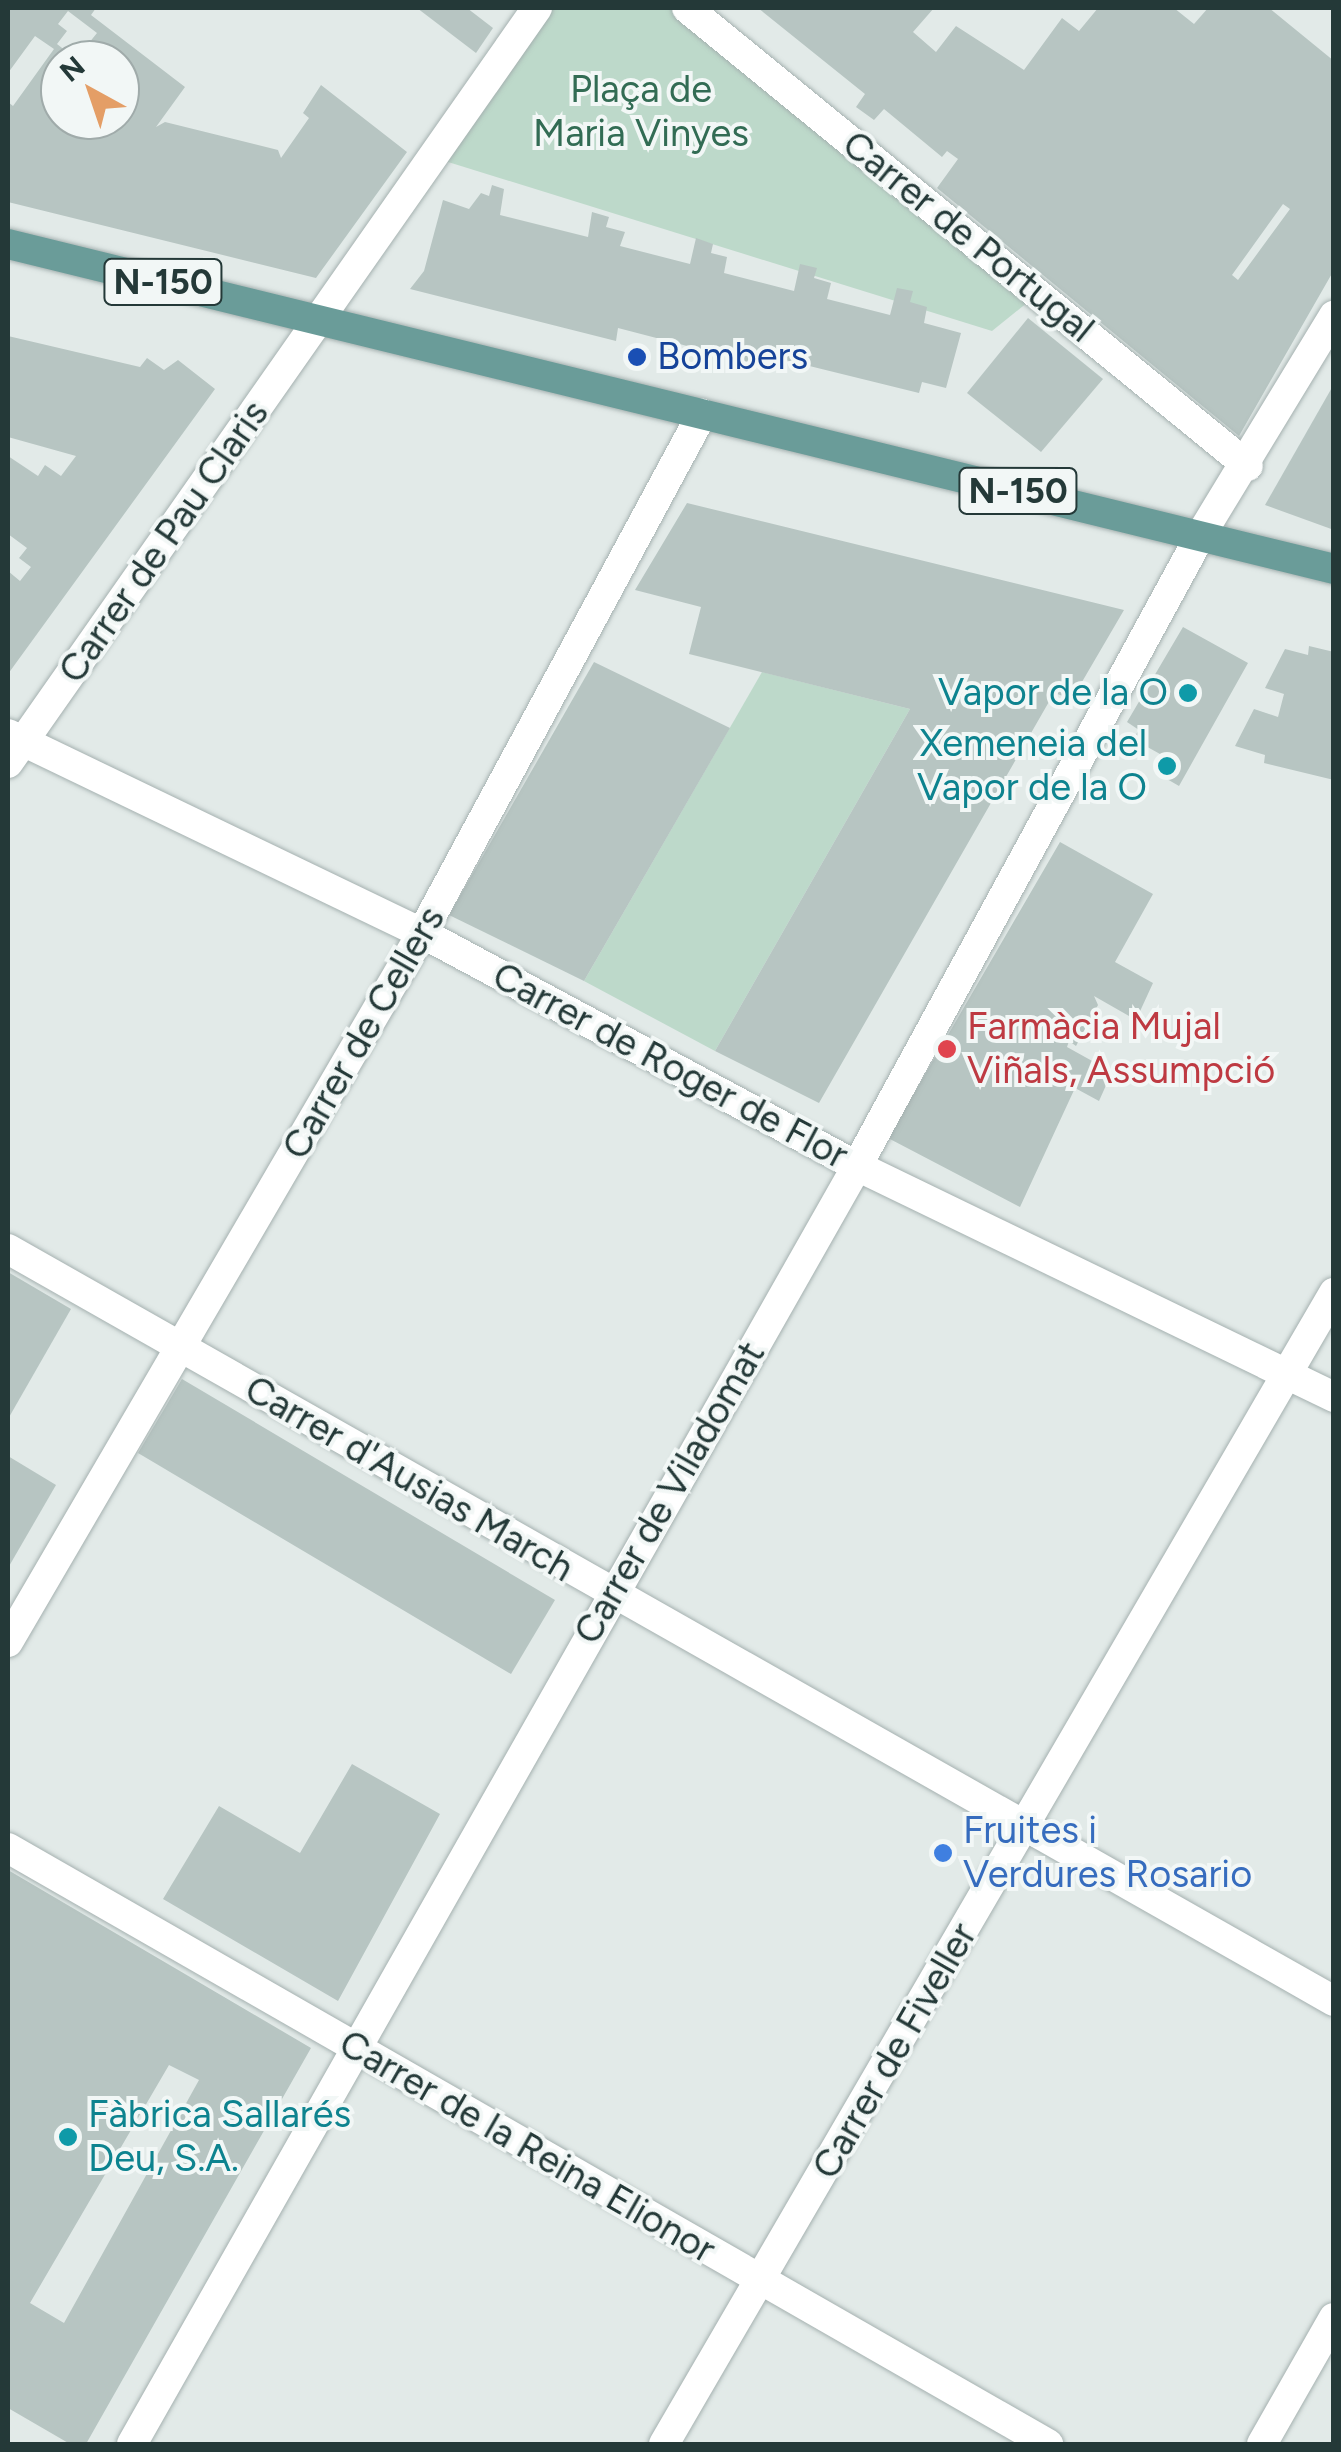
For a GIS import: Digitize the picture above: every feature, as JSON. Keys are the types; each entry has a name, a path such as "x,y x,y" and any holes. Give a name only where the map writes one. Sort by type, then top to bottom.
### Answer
{"main road":[{"name":"N-150","path":"8,244 1334,568"}],"street":[{"name":"Carrer de Pau Claris","path":"13,746 319,320 536,8"},
{"name":"Carrer de Portugal","path":"687,8 1248,466"},
{"name":"Carrer de Viladomat","path":"132,2444 857,1166 1200,536 1248,466 1334,316"},
{"name":"Carrer de Cellers","path":"8,1642 183,1350 422,933 702,414"},
{"name":"Carrer de Roger de Flor","path":"13,746 422,933 857,1166 1334,1396"},
{"name":"Carrer d'Ausias March","path":"8,1248 611,1594 1027,1824 1334,2001"},
{"name":"Carrer de Fiveller","path":"664,2444 1334,1293"},
{"name":"Carrer de la Reina Elionor","path":"8,1848 1048,2444"},
{"path":"1262,2444 1334,2318"}],"green space":[{"name":"Plaça de Maria Vinyes","path":"537,8 677,8 1038,294 992,331 432,157"},
{"path":"762,672 910,709 715,1051 584,981"}],"building":[{"path":"8,8 96,8 91,15 124,40 91,40 97,33 68,11 58,24 67,31 60,40 41,40 35,36 8,73"},
{"path":"417,8 467,8 493,28 476,53"},
{"path":"758,8 934,8 913,32 936,52 956,26 1024,70 1062,18 1079,31 1098,8 1174,8 1194,24 1208,8 1269,8 1334,61 1334,270 1239,436 937,188 958,159 947,151 942,157 884,109 874,120 856,107 865,94","holes":["1283,204 1290,209 1238,280 1232,275"]},
{"path":"140,53 185,87 156,127 165,122 278,150 281,158 309,118 303,113 321,85 407,152 316,278 8,202 8,102 13,106 40,68 40,140 140,140"},
{"path":"492,185 504,189 500,215 588,237 592,212 609,217 606,227 625,232 620,246 690,264 696,238 713,244 711,253 727,257 724,273 794,291 800,264 817,268 814,278 831,283 827,299 890,315 897,288 913,291 910,302 927,307 924,323 961,333 946,388 922,382 919,393 781,359 779,370 618,328 616,341 410,289 424,271 443,200 469,209 481,193 489,196"},
{"path":"1028,318 1103,379 1041,452 967,393"},
{"path":"8,336 140,367 147,358 164,370 178,360 215,389 8,674 8,571 20,581 31,567 19,558 27,548 8,534 8,456 38,476 45,465 61,476 76,456 8,437"},
{"path":"1334,384 1334,530 1265,505"},
{"path":"687,503 1124,610 1072,699 1054,693 819,1103 715,1051 910,709 689,654 701,607 635,590"},
{"name":"Vapor de la O","path":"1183,627 1248,663 1179,786 1160,775 1169,759 1133,739 1139,730 1127,722"},
{"path":"1309,646 1334,652 1334,780 1264,763 1265,755 1235,746 1254,709 1278,717 1284,694 1265,688 1285,649 1308,655"},
{"path":"594,662 730,728 584,981 449,915"},
{"path":"1060,842 1153,894 1115,962 1153,983 1136,1020 1094,996 1098,1005 1076,1046 1069,1041 1067,1047 1112,1072 1099,1101 1075,1088 1020,1207 888,1138"},
{"path":"8,1272 71,1309 8,1419"},
{"path":"182,1379 555,1600 511,1674 138,1453"},
{"path":"8,1456 56,1485 8,1568"},
{"path":"352,1764 440,1814 338,2001 163,1899 219,1806 300,1853"},
{"name":"Fàbrica Sallarés Deu, S.A.","path":"8,1870 311,2048 86,2444 70,2444 8,2408","holes":["169,2065 199,2080 64,2323 30,2303"]}],"place":[{"name":"Bombers","path":"637,357"},
{"name":"Vapor de la O","path":"1188,693"},
{"name":"Xemeneia del Vapor de la O","path":"1167,766"},
{"name":"Farmàcia Mujal Viñals, Assumpció","path":"947,1049"},
{"name":"Fruites i Verdures Rosario","path":"943,1853"},
{"name":"Fàbrica Sallarés Deu, S.A.","path":"68,2137"}]}
